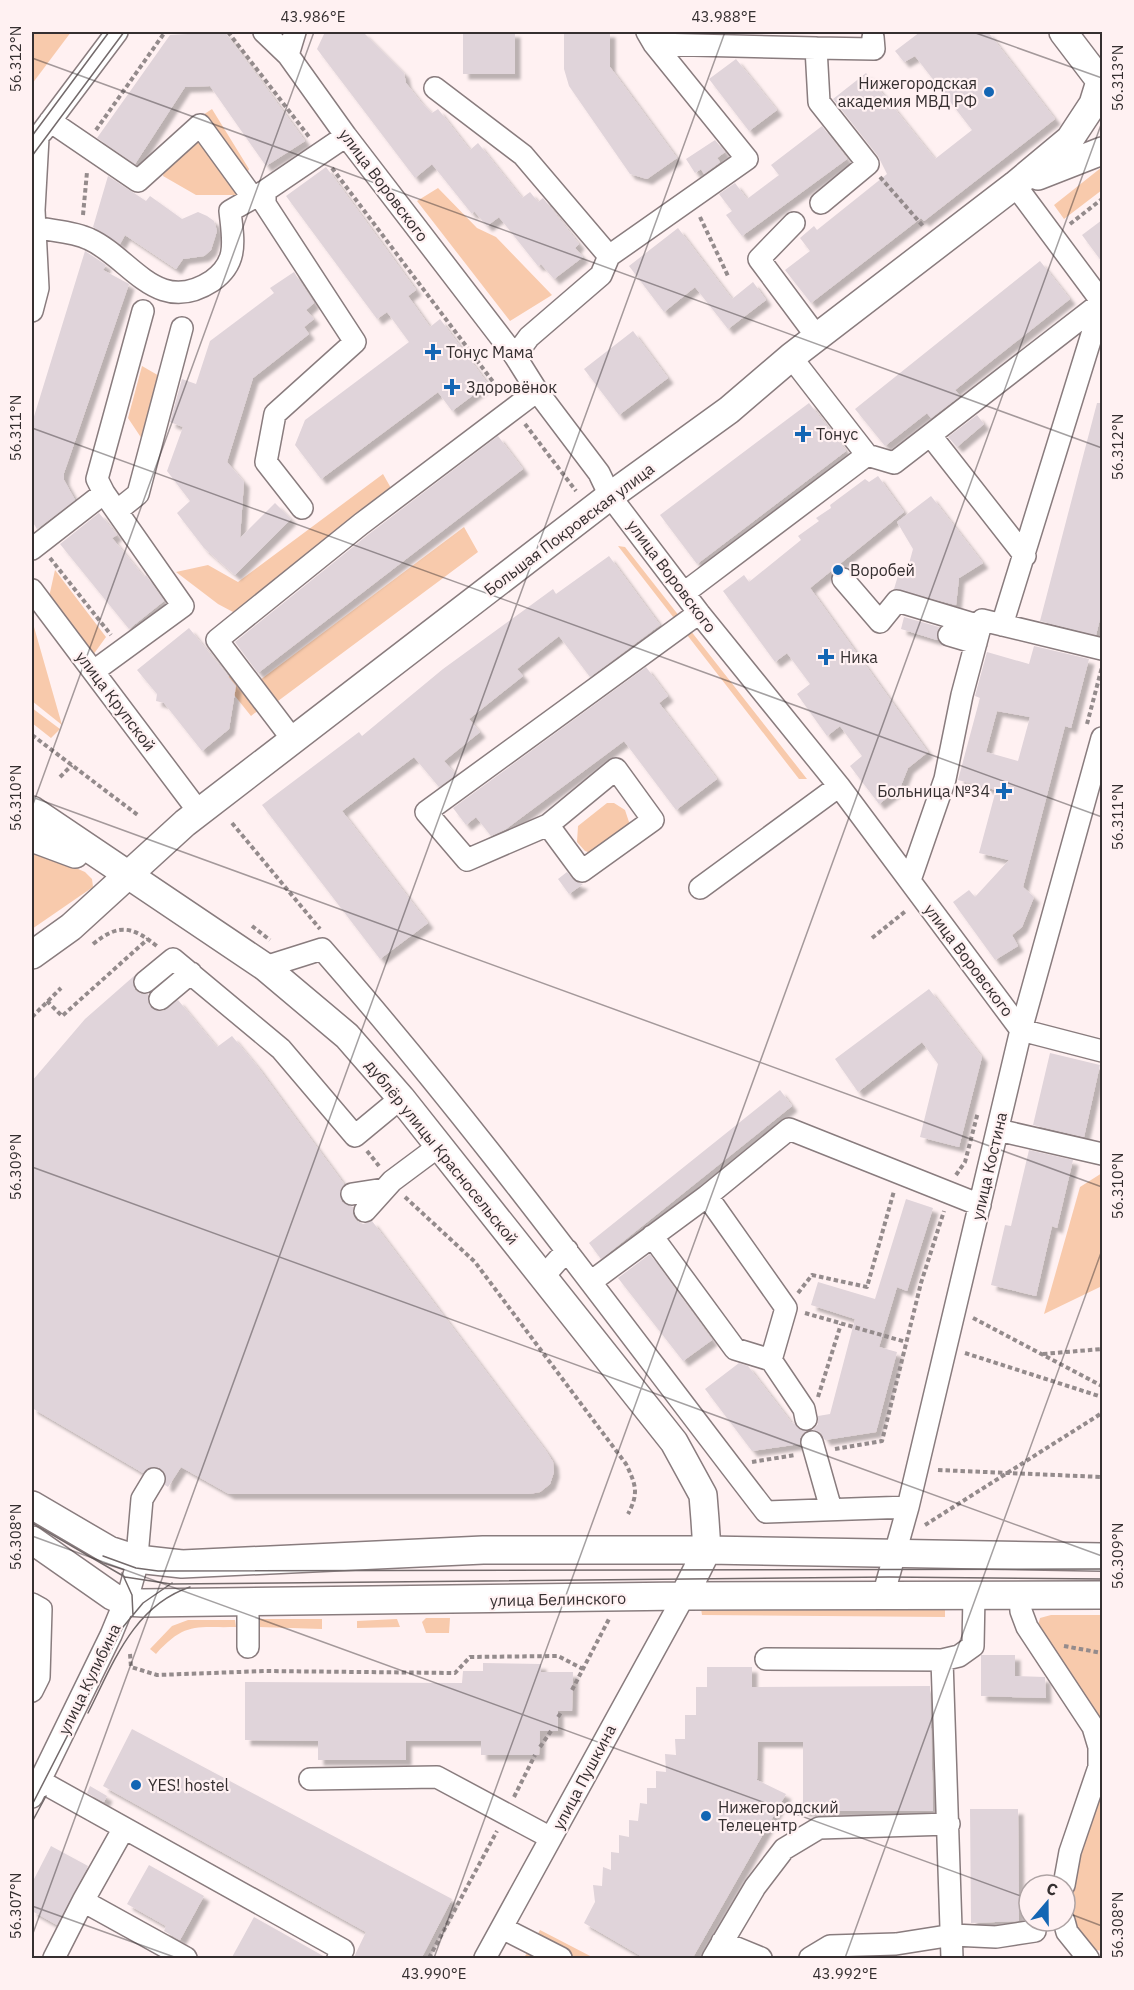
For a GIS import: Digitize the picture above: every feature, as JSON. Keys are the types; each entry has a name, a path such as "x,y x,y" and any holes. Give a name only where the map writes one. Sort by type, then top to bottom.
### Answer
{"main road":[{"path":"1015,185 1070,139 1093,104 1102,78 1063,32"},
{"path":"1015,185 1102,151"},
{"name":"Большая Покровская улица","path":"32,955 71,927 199,812 610,496 729,410 791,357 1015,185"},
{"name":"дублёр улицы Красносельской","path":"32,810 265,967 346,1036 401,1098 674,1442 703,1495 706,1550 684,1596"},
{"path":"32,838 45,841 129,877"},
{"path":"32,1505 109,1550 137,1559 182,1564 483,1550 706,1550 1102,1557"},
{"name":"улица Белинского","path":"32,1540 112,1596 125,1602 248,1604 684,1596 1102,1595"}],"street":[{"path":"32,311 38,288 35,142 117,32"},
{"name":"улица Воровского","path":"264,32 288,56 346,136 515,356 537,391 599,473 610,496 699,613 839,786 1022,1030"},
{"path":"288,56 295,32"},
{"path":"650,38 816,48 874,49 873,37"},
{"path":"515,356 529,337 601,275 609,256 747,159 650,38"},
{"path":"816,48 819,102 868,164 821,203"},
{"path":"435,88 523,156 609,256"},
{"path":"50,121 138,181 200,124 266,204 355,342 275,414 266,462 302,508"},
{"path":"35,227 89,238 150,283 165,290 194,292 224,273 234,250 230,211 259,195 346,136"},
{"path":"1015,185 1102,302"},
{"path":"794,223 759,259 817,337"},
{"path":"791,357 867,455 894,463 1102,302"},
{"path":"1002,625 1102,302"},
{"path":"94,671 183,606 104,493 97,479 143,311"},
{"path":"118,510 138,494 182,328"},
{"path":"293,740 217,640 361,524 537,391"},
{"path":"931,436 1025,556"},
{"path":"684,593 867,455"},
{"path":"35,546 104,493"},
{"path":"843,579 880,622 897,601 978,634"},
{"name":"улица Крупской","path":"32,590 199,812"},
{"path":"548,825 582,871 653,820 616,769 548,825 466,860 426,812 699,613"},
{"path":"910,880 945,779 982,620 1102,649"},
{"path":"949,635 978,634"},
{"name":"улица Костина","path":"883,1596 897,1553 918,1512 980,1205 1022,1030 1102,738"},
{"path":"700,888 839,786"},
{"path":"265,967 322,949 382,1017 592,1281 765,1512 831,1509 918,1512"},
{"path":"145,982 173,959 281,1049 355,1136 401,1098"},
{"path":"160,999 191,973"},
{"path":"1022,1030 1102,1051"},
{"path":"592,1281 707,1196 789,1129 980,1205"},
{"path":"998,1130 1102,1154"},
{"path":"365,1211 388,1185 439,1146"},
{"path":"352,1194 388,1185"},
{"path":"707,1196 786,1308 771,1360"},
{"path":"652,1236 735,1349 771,1360 804,1412"},
{"path":"543,1277 567,1250"},
{"path":"814,1447 831,1509"},
{"name":"улица Кулибина","path":"36,1789 125,1602 137,1559 142,1499 157,1481"},
{"path":"766,1659 942,1660 959,1656 973,1646 974,1595"},
{"path":"1020,1595 1022,1611 1037,1642 1093,1727 1100,1747 1099,1767 1070,1852 1066,1873"},
{"name":"улица Пушкина","path":"485,1959 684,1596"},
{"path":"32,1604 41,1609 39,1677 32,1690"},
{"path":"248,1604 248,1647"},
{"path":"942,1660 953,1935 952,1959"},
{"path":"310,1779 437,1777 551,1838"},
{"path":"36,1789 124,1828 343,1950 338,1959"},
{"path":"761,1959 718,1950 755,1887 784,1850 819,1828 949,1824"},
{"path":"54,1959 83,1900 124,1828"},
{"path":"83,1900 186,1959"},
{"path":"502,1928 561,1959"},
{"path":"810,1959 830,1946 896,1944 953,1935 996,1937 1022,1933"},
{"path":"1068,1933 1088,1959"}],"path":[{"path":"81,237 93,133 165,32"},
{"path":"228,32 576,491"},
{"path":"868,164 924,226"},
{"path":"692,198 728,276"},
{"path":"1054,236 1102,199"},
{"path":"35,546 123,650"},
{"path":"32,735 139,816"},
{"path":"60,777 72,765"},
{"path":"872,938 922,897"},
{"path":"47,1001 62,1016 148,939 126,928 110,930 93,944"},
{"path":"32,1017 61,988"},
{"path":"751,1462 814,1447 882,1441 921,1283 953,1180 965,1162 979,1107"},
{"path":"355,1136 388,1185 475,1262 627,1464 634,1482 636,1498 628,1514"},
{"path":"899,1173 867,1287 812,1275 786,1308 906,1342"},
{"path":"971,1326 976,1306"},
{"path":"973,1318 1102,1386"},
{"path":"804,1412 820,1396 841,1324"},
{"path":"962,1365 967,1344"},
{"path":"1042,1354 1102,1349"},
{"path":"965,1353 1102,1397"},
{"path":"925,1525 1102,1413"},
{"path":"935,1479 940,1458"},
{"path":"938,1470 1102,1477"},
{"path":"918,1512 930,1531"},
{"path":"572,1690 611,1615"},
{"path":"1037,1642 1102,1653"},
{"path":"130,1654 131,1666 157,1675 265,1671 455,1673 470,1656 558,1656 582,1669"},
{"path":"558,1717 562,1711"},
{"path":"540,1747 551,1731"},
{"path":"429,1959 535,1755"}],"shaded area":[{"path":"32,32 71,32 32,84"},
{"path":"212,109 249,169 238,195 196,195 163,176 171,136"},
{"path":"1102,167 1102,190 1064,219 1054,205"},
{"path":"438,188 477,228 496,237 552,295 510,321 417,201"},
{"path":"142,366 161,377 150,431 142,439 128,418"},
{"path":"383,474 400,504 248,620 218,604 176,572 208,565 238,582"},
{"path":"464,527 478,552 278,701 260,680"},
{"path":"618,546 625,547 807,779 799,779"},
{"path":"55,570 106,637 93,655 49,597"},
{"path":"32,620 62,725 32,701"},
{"path":"232,674 260,709 251,716 223,681"},
{"path":"32,708 60,729 51,738 32,723"},
{"path":"607,803 614,803 625,810 629,822 628,828 591,853 585,851 577,842 578,826"},
{"path":"32,849 85,872 92,879 93,887 32,929"},
{"path":"1102,1173 1102,1286 1044,1314 1080,1187"},
{"path":"700,1602 945,1606 945,1617 702,1615"},
{"path":"1051,1615 1102,1615 1102,1730 1037,1629 1040,1618"},
{"path":"426,1618 450,1618 449,1633 426,1633 422,1622"},
{"path":"258,1619 322,1619 322,1629 259,1627"},
{"path":"397,1619 400,1627 357,1628 357,1621"},
{"path":"188,1620 235,1620 236,1627 192,1629 175,1636 156,1654 150,1649 172,1626"},
{"path":"1102,1780 1102,1951 1091,1949 1077,1930 1077,1873 1073,1873 1085,1829"},
{"path":"540,1930 594,1958 524,1958"}],"building":[{"path":"225,32 305,141 266,166 210,86 185,87 135,164 97,138 170,35"},
{"path":"325,32 363,32 404,73 406,83 420,101 432,113 438,109 470,150 478,143 522,198 530,192 538,202 543,198 579,244 575,248 583,257 554,279 541,264 538,266 499,217 487,226 474,211 472,214 432,164 415,178 317,49"},
{"path":"463,32 515,32 515,74 463,74"},
{"path":"564,32 610,32 610,67 677,158 647,179 630,174 569,86 564,69"},
{"path":"920,32 988,32 1055,119 924,221 921,218 811,303 785,270 810,251 800,238 814,226 817,230 887,174 878,156 833,99 866,73 935,159 972,130 915,56 904,62 895,51"},
{"path":"736,59 777,110 749,131 709,79"},
{"path":"822,126 847,159 742,236 726,215 732,211 719,194 735,183 747,199 779,175 771,165"},
{"path":"715,140 725,152 717,158 720,162 704,174 701,169 695,173 686,159"},
{"path":"326,167 416,290 408,296 430,327 440,319 488,384 452,411 438,392 321,479 295,445 305,420 409,342 387,312 377,319 286,196"},
{"path":"108,176 146,201 150,196 182,219 198,212 214,221 217,231 211,250 204,256 183,259 176,269 125,235 120,244 93,227"},
{"path":"1102,220 1102,262 1082,235"},
{"path":"678,228 732,299 753,282 766,300 728,329 695,287 664,312 629,266"},
{"path":"85,251 106,265 103,270 129,284 64,473 64,480 75,500 37,529 32,521 32,423"},
{"path":"1040,261 1070,299 955,390 960,396 931,418 927,413 885,446 855,409"},
{"path":"294,272 314,303 306,310 314,319 304,327 309,334 253,378 227,462 244,482 240,538 275,503 291,519 235,575 204,548 177,513 190,501 167,471 183,427 170,422 182,379 196,384 210,341 274,293 270,288"},
{"path":"633,331 668,378 619,415 584,369"},
{"path":"809,403 846,451 697,564 660,515"},
{"path":"1097,403 1102,403 1102,611 1096,635 1040,621"},
{"path":"977,415 984,424 957,447 948,437"},
{"path":"498,436 523,469 258,673 235,642 369,534"},
{"path":"878,476 904,512 810,588 928,752 908,768 900,788 879,804 850,766 862,756 840,726 827,736 797,694 810,684 787,653 775,662 723,591 744,575 749,582 801,540 798,536 819,521 816,518 831,508 830,505 865,479 869,482"},
{"path":"931,496 983,563 959,578 956,605 894,589 900,569 907,571 913,549 897,522"},
{"path":"99,513 117,535 112,538 144,577 146,575 164,601 129,629 60,544"},
{"path":"609,556 660,625 590,677 559,636 517,669 523,676 469,719 480,732 444,761 456,775 439,787 414,757 342,811 428,923 380,959 262,805 359,732 362,736 443,669 553,589 556,594"},
{"path":"904,617 939,627 937,640 901,629"},
{"path":"189,628 236,686 229,729 202,751 164,703 156,701 157,694 137,670"},
{"path":"1034,646 1089,659 1071,728 1065,726 1023,887 1034,897 1022,927 1012,935 1018,946 995,960 953,902 969,890 975,897 1009,860 979,853 996,790 958,780 980,698 975,696 987,652 1029,664","holes":["997,711 1030,717 1018,761 986,752"]},
{"path":"646,667 668,696 659,703 717,779 676,810 624,741 506,829 491,836 476,817 466,825 453,808"},
{"path":"567,872 576,882 583,884 569,894 558,879"},
{"path":"134,976 135,990 141,994 148,994 151,1008 163,1011 178,1000 217,1047 232,1036 257,1066 344,1184 340,1190 342,1202 353,1207 353,1214 357,1221 363,1224 372,1221 546,1451 553,1462 554,1472 550,1484 540,1492 529,1494 229,1494 181,1467 168,1487 165,1485 165,1473 160,1468 148,1468 143,1473 32,1408 32,1081 85,1019"},
{"path":"929,989 982,1057 959,1147 920,1137 938,1064 922,1042 858,1092 835,1059"},
{"path":"1050,1053 1100,1065 1084,1137 1033,1125"},
{"path":"780,1090 792,1106 601,1259 589,1243"},
{"path":"1029,1150 1073,1160 1057,1228 1052,1226 1036,1296 991,1285 1005,1225 1011,1226"},
{"path":"906,1199 933,1208 907,1291 897,1287 879,1347 897,1352 876,1432 825,1440 820,1432 813,1430 818,1424 818,1416 830,1414 855,1319 811,1305 818,1282 875,1299"},
{"path":"650,1254 712,1340 683,1361 618,1278"},
{"path":"739,1363 748,1366 791,1422 806,1431 800,1438 800,1444 752,1451 705,1389"},
{"path":"981,1655 1015,1655 1015,1676 1045,1677 1046,1698 981,1696"},
{"path":"483,1663 541,1664 541,1672 573,1672 572,1711 558,1711 558,1731 540,1731 539,1755 481,1755 481,1741 406,1741 406,1760 318,1760 318,1741 245,1740 245,1682 462,1683 463,1671 483,1671"},
{"name":"Нижегородский Телецентр","path":"707,1667 752,1667 752,1687 930,1686 933,1811 803,1811 803,1742 758,1742 757,1780 786,1794 692,1959 646,1959 584,1923 595,1902 593,1885 602,1886 603,1867 611,1870 611,1852 619,1853 619,1835 629,1837 629,1820 638,1821 640,1803 647,1804 647,1788 656,1788 656,1771 666,1772 665,1754 676,1755 675,1739 685,1739 685,1715 696,1715 696,1687 707,1687"},
{"path":"132,1729 452,1899 421,1959 353,1959 366,1932 103,1786"},
{"path":"90,1786 107,1796 104,1802 87,1793"},
{"path":"970,1809 1018,1809 1017,1921 971,1923"},
{"path":"51,1846 88,1866 57,1925 32,1911 32,1883"},
{"path":"149,1865 204,1896 180,1940 164,1931 166,1926 127,1904"},
{"path":"254,1917 325,1957 325,1959 231,1959"}],"tram line":[{"path":"32,136 109,32"},
{"path":"32,156 124,32"},
{"path":"32,1523 125,1577 171,1584 889,1577 1102,1579"},
{"path":"103,1556 136,1568 158,1571 1102,1569"},
{"path":"122,1573 132,1595 133,1616"},
{"path":"32,1805 123,1627 143,1603 172,1583"},
{"path":"88,1713 116,1657 139,1622 170,1596 190,1587"},
{"path":"32,1822 46,1796"}],"place":[{"name":"Нижегородская академия МВД РФ","path":"989,92"},
{"name":"Тонус Мама","path":"433,352"},
{"name":"Здоровёнок","path":"452,387"},
{"name":"Тонус","path":"803,434"},
{"name":"Воробей","path":"838,570"},
{"name":"Ника","path":"826,657"},
{"name":"Больница №34","path":"1004,791"},
{"name":"YES! hostel","path":"136,1785"},
{"name":"Нижегородский Телецентр","path":"706,1816"}]}
